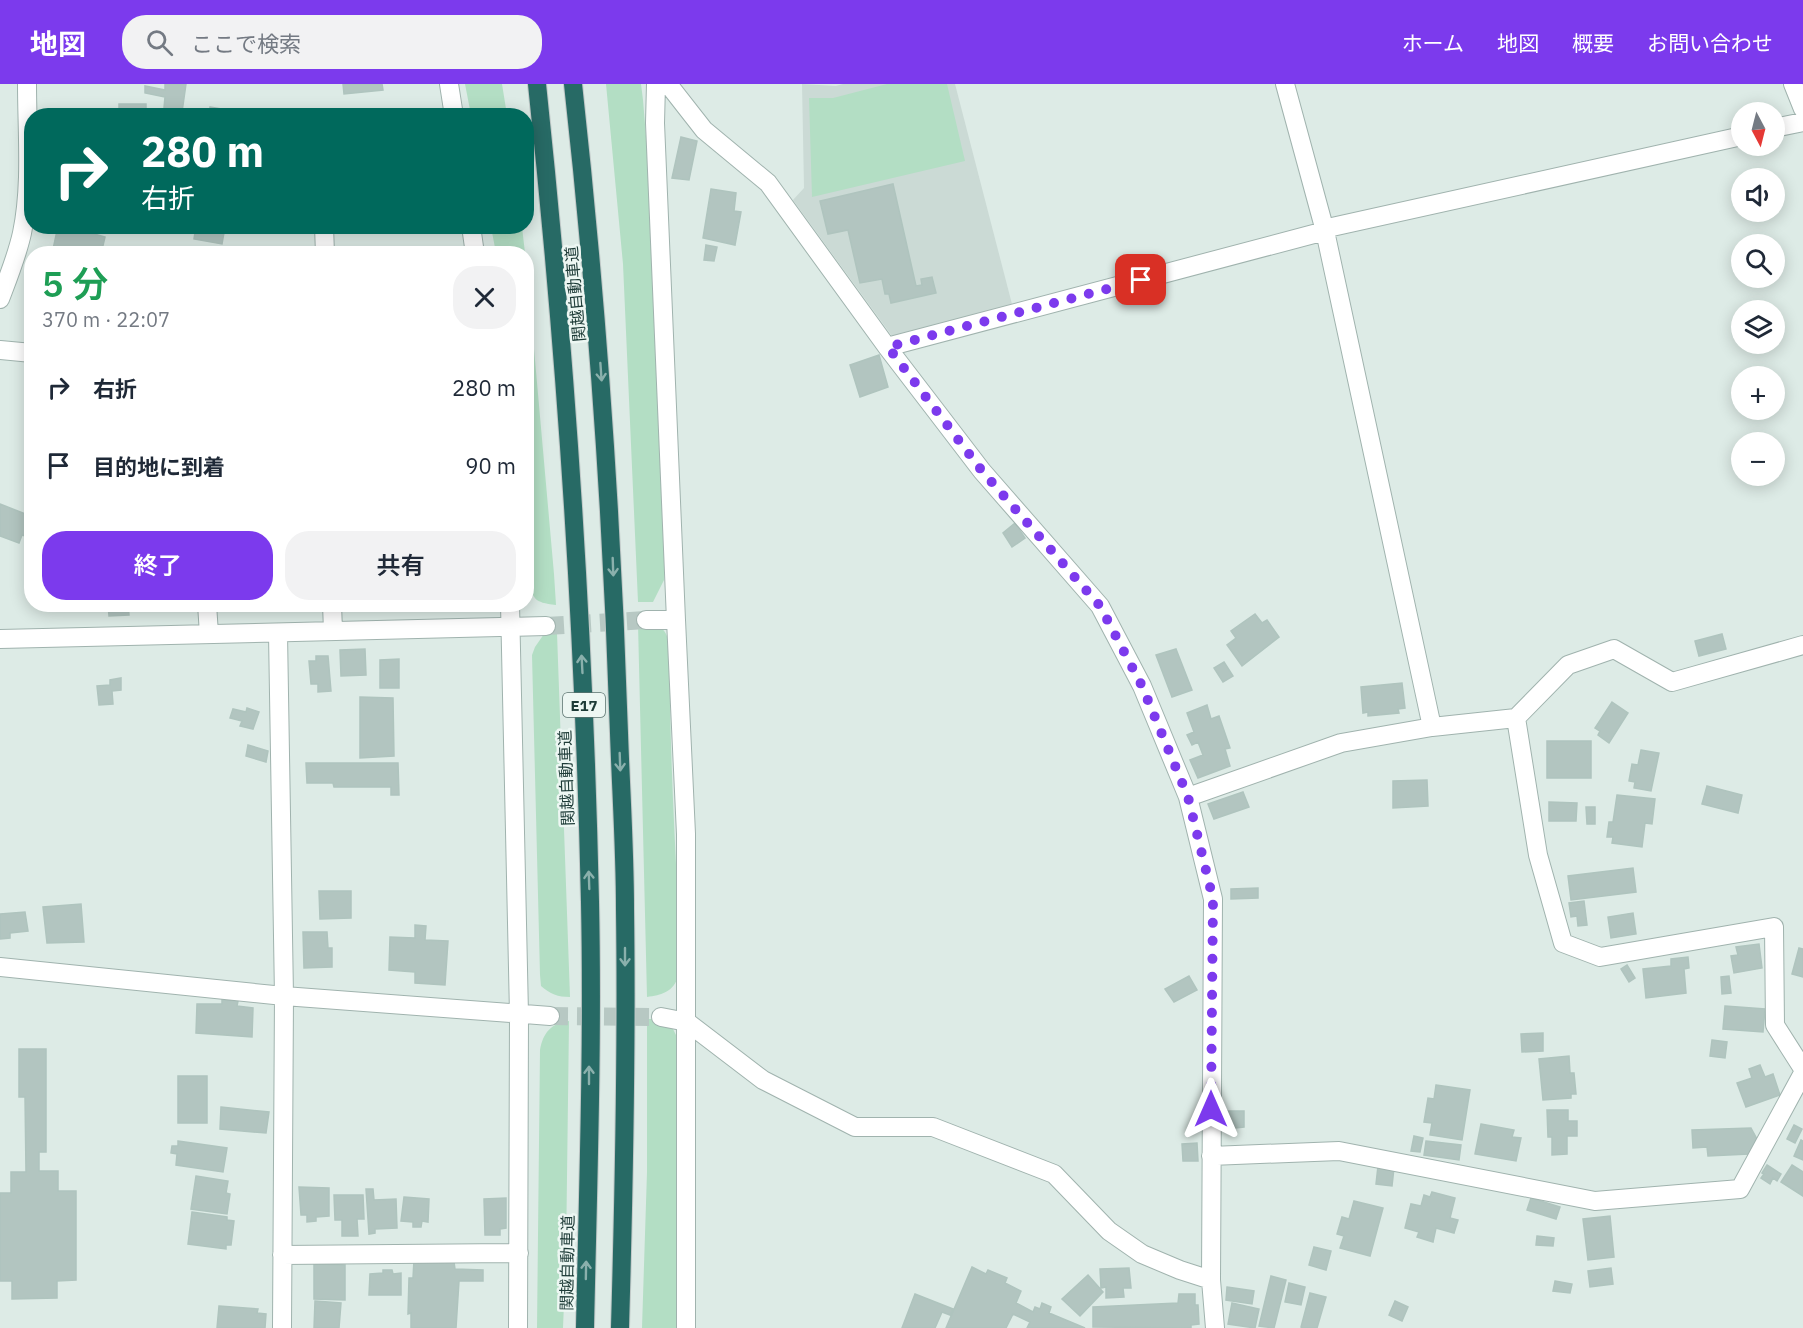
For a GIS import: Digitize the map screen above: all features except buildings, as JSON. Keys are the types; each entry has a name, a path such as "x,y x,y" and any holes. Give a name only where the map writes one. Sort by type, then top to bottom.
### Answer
{"highway":[{"path":"524,84 528,108"},
{"name":"関越自動車道","path":"537,84 562,345 584,700 590,906 585,1328"},
{"name":"関越自動車道","path":"573,84 599,344 610,510 625,906 625,1138 620,1328"},
{"path":"583,84 597,243 599,344"},
{"path":"534,147 562,345"}],"street":[{"path":"27,84 27,108"},
{"path":"449,84 453,108"},
{"path":"656,84 655,123 686,834 686,1328"},
{"path":"668,84 704,130 768,183 982,471 1100,606 1142,686 1188,797 1213,899 1211,1280 1215,1328"},
{"path":"1285,84 1324,230 1432,727"},
{"path":"1793,84 1803,109"},
{"path":"1785,126 1803,122"},
{"path":"888,347 1324,230 1731,138"},
{"path":"0,299 22,231 24,210"},
{"path":"0,350 24,352"},
{"path":"208,612 209,634"},
{"path":"333,612 333,631"},
{"path":"511,612 519,1014 518,1328"},
{"path":"646,620 676,620"},
{"path":"0,639 546,626"},
{"path":"278,633 284,996 282,1328"},
{"path":"1188,797 1341,743 1432,727 1516,718 1568,664 1614,649 1672,682 1803,645"},
{"path":"1211,1156 1339,1151 1595,1201 1740,1189 1803,1071 1775,1025 1774,927 1600,957 1563,942 1538,855 1516,718"},
{"path":"0,967 284,996 550,1016"},
{"path":"661,1017 687,1022 763,1080 855,1127 933,1127 1054,1174 1109,1232 1142,1254 1211,1280"},
{"path":"282,1255 519,1253"}],"shaded area":[{"path":"802,84 836,86 843,84 955,84 1013,308 892,336 793,200 804,188"}],"green space":[{"path":"465,84 502,84 506,108 470,108"},
{"path":"606,84 641,84 643,100 655,247 665,561 664,580 653,602 638,602 623,264"},
{"path":"887,84 947,84 965,161 812,197 809,98 833,98"},
{"path":"492,234 523,234 524,246 495,246"},
{"path":"534,349 556,605 543,603 534,596"},
{"path":"638,624 654,625 664,630 670,648 672,771 681,943 680,966 673,986 662,994 647,997"},
{"path":"557,633 570,997 554,994 544,989 541,986 540,975 532,655 544,634"},
{"path":"647,1019 658,1019 670,1023 676,1035 680,1065 678,1328 642,1328 647,1172"},
{"path":"569,1021 563,1328 537,1328 540,1050 549,1030 557,1024"}],"tunnel":[{"path":"546,626 646,620"},
{"path":"550,1016 661,1017"}],"route":[{"path":"1141,280 888,347 982,471 1100,606 1142,686 1188,797 1213,899 1211,1109"}]}
